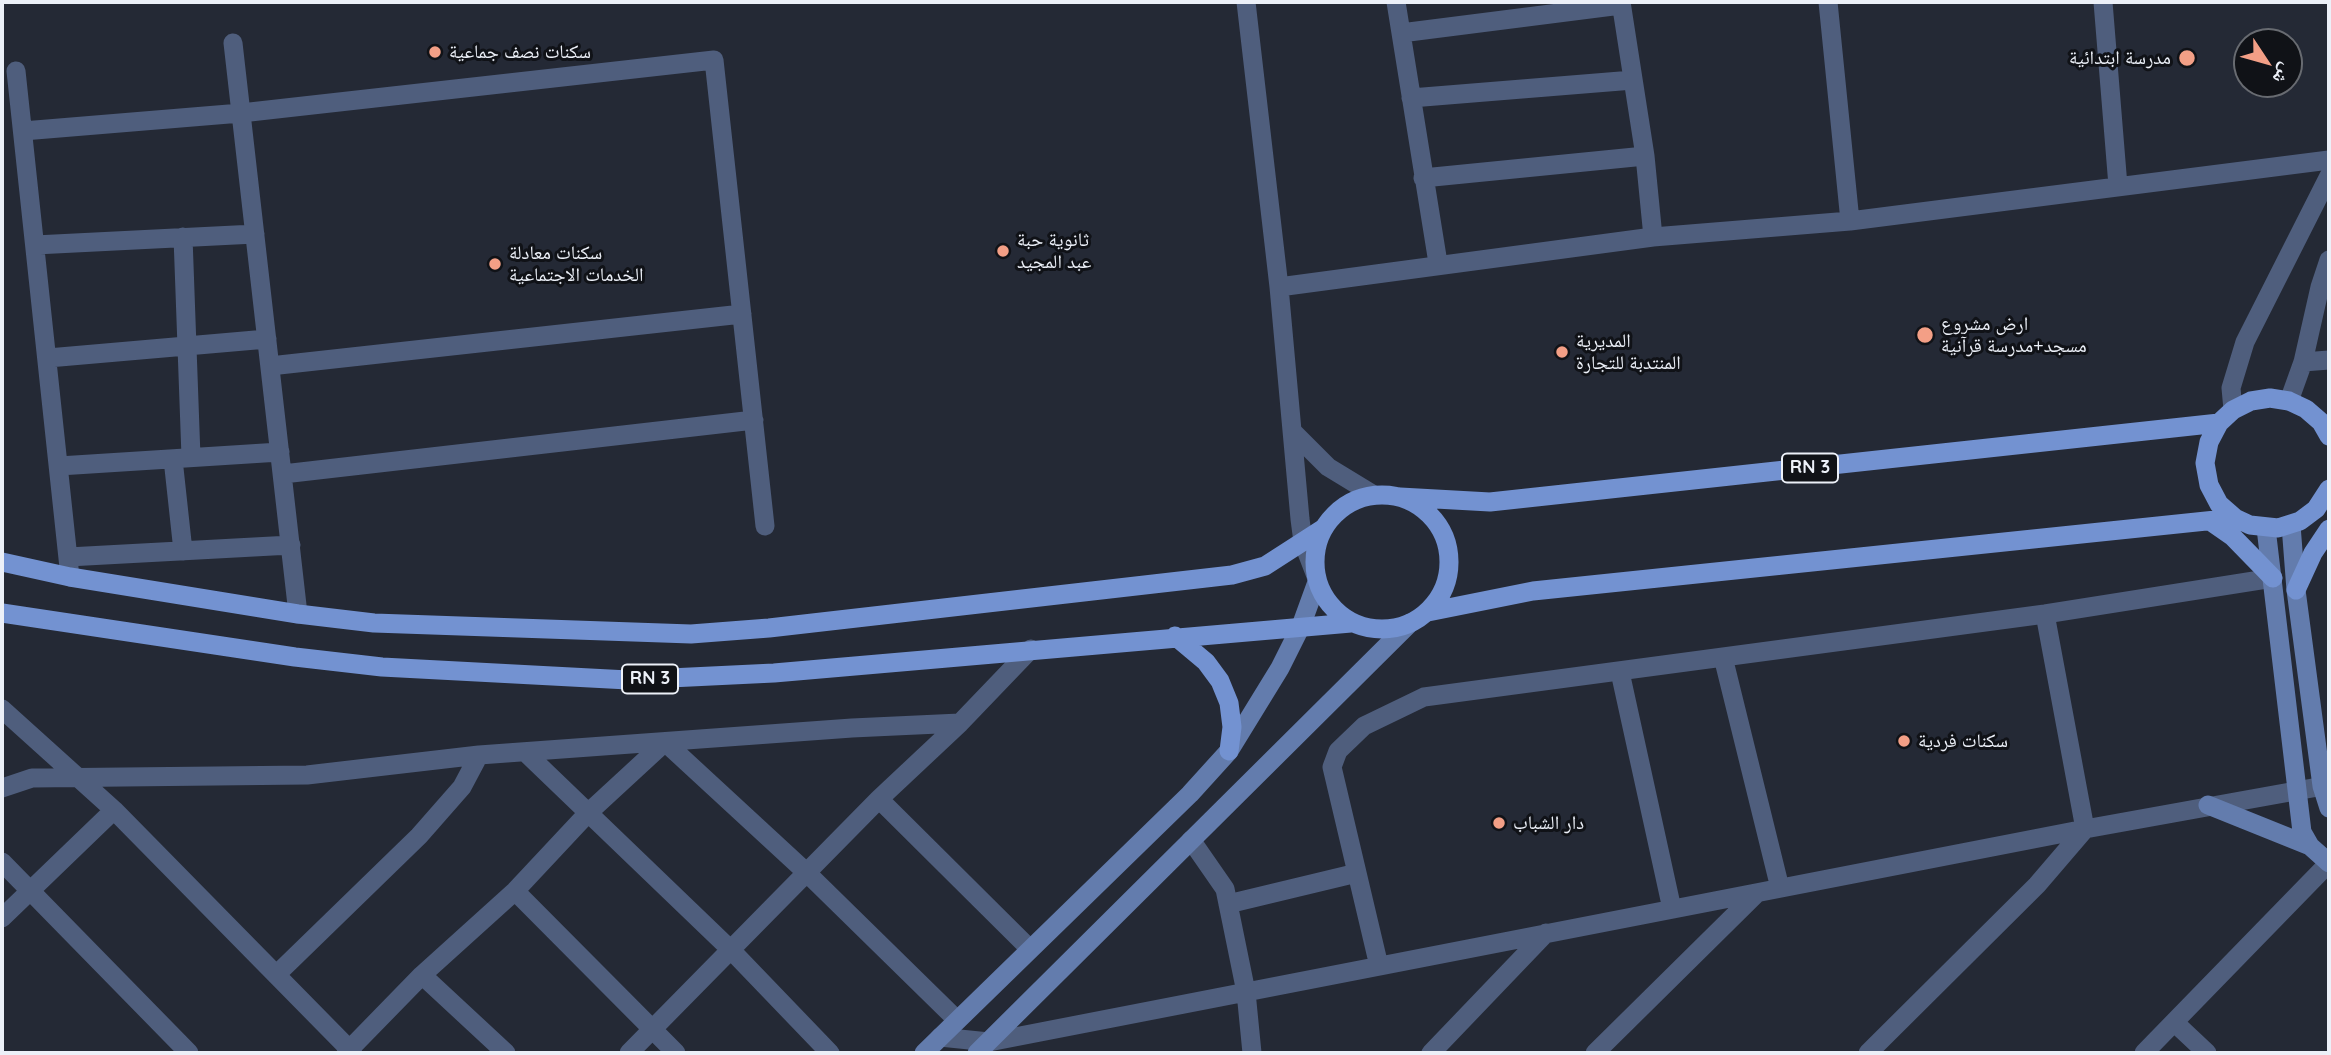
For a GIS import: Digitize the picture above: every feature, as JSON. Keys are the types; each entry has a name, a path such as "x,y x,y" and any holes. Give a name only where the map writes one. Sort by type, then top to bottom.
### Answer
{"main road":[{"path":"2329,406 2298,405 2270,398 2251,401 2226,416 2207,453 2209,485 2219,504 2235,518 2266,528 2291,525 2323,508 2329,489"},
{"path":"2298,405 2321,422 2329,436"},
{"name":"RN 3","path":"1401,497 1490,502 2226,416"},
{"path":"2,562 69,567 298,614 374,623 691,634 769,628 1232,575 1265,566 1324,528 1337,512 1354,501 1374,495 1401,497 1419,506 1434,519 1445,537 1449,556 1448,577 1440,596 1428,612"},
{"path":"983,1048 1410,623 1428,612 1534,591 2235,518"},
{"path":"2210,521 2233,537 2273,578"},
{"path":"2291,525 2296,590 2329,808"},
{"path":"1324,528 1315,559 1317,579 1330,605 1351,622 1370,629 1391,629 1410,623"},
{"path":"2266,528 2302,832 2310,846 2329,863"},
{"path":"2296,590 2307,564 2329,530"},
{"path":"924,1053 1191,794 1229,751 1255,713 1301,626 1317,579"},
{"name":"RN 3","path":"2,613 295,657 382,667 628,680 774,673 1351,622"},
{"path":"1175,636 1206,662 1220,681 1231,715 1229,751"},
{"path":"2207,805 2310,846"}],"street":[{"path":"1246,2 1279,287 1303,542 1317,579"},
{"path":"1396,2 1438,263"},
{"path":"1828,2 1850,221"},
{"path":"2103,2 2118,186"},
{"path":"1401,33 1621,3 1645,156 1653,237"},
{"path":"233,43 298,614"},
{"path":"23,131 241,113 714,60 765,526"},
{"path":"16,71 69,567 183,551 291,545"},
{"path":"1411,98 1633,80"},
{"path":"1423,178 1645,156"},
{"path":"1279,287 1438,263 1653,237 1850,221 2329,160"},
{"path":"2226,416 2235,365 2329,176 2329,168"},
{"path":"35,245 255,234"},
{"path":"183,237 189,346 182,458 183,551"},
{"path":"2298,405 2303,362 2329,260"},
{"path":"270,366 742,314"},
{"path":"48,358 267,339"},
{"path":"2303,362 2329,360"},
{"path":"283,474 754,420"},
{"path":"1293,432 1328,467 1374,495"},
{"path":"59,466 281,452"},
{"path":"1379,966 1332,767 1338,751 1364,726 1424,697 2045,614 2273,578"},
{"path":"2045,614 2085,829"},
{"path":"629,1053 1031,649"},
{"path":"1723,657 1780,888"},
{"path":"1620,672 1671,909"},
{"path":"2,709 75,778 114,810 350,1052 422,975 515,891 588,813 664,742"},
{"path":"2,789 32,778 307,775 478,755 960,723"},
{"path":"664,742 807,873 957,1020"},
{"path":"525,752 731,950 830,1053"},
{"path":"276,975 419,836 462,787 478,755"},
{"path":"940,1037 983,1048 1246,992 1546,933 2207,805 2325,785"},
{"path":"879,799 1030,949"},
{"path":"2,918 114,810"},
{"path":"1868,1053 2037,885 2085,829"},
{"path":"1191,840 1225,889 1255,1052"},
{"path":"2,862 27,891 189,1053"},
{"path":"2144,1053 2329,863"},
{"path":"1228,905 1357,873"},
{"path":"515,891 676,1053"},
{"path":"1595,1053 1757,893"},
{"path":"1431,1053 1546,933"},
{"path":"422,975 506,1053"},
{"path":"2174,1022 2207,1053"}],"place":[{"name":"سكنات نصف جماعية","path":"435,52"},
{"name":"مدرسة ابتدائية","path":"2187,58"},
{"name":"ثانوية حبة عبد المجيد","path":"1003,251"},
{"name":"سكنات معادلة الخدمات الاجتماعية","path":"495,264"},
{"name":"ارض مشروع مسجد+مدرسة قرآنية","path":"1925,335"},
{"name":"المديرية المنتدبة للتجارة","path":"1562,352"},
{"name":"سكنات فردية","path":"1904,741"},
{"name":"دار الشباب","path":"1499,823"}]}
